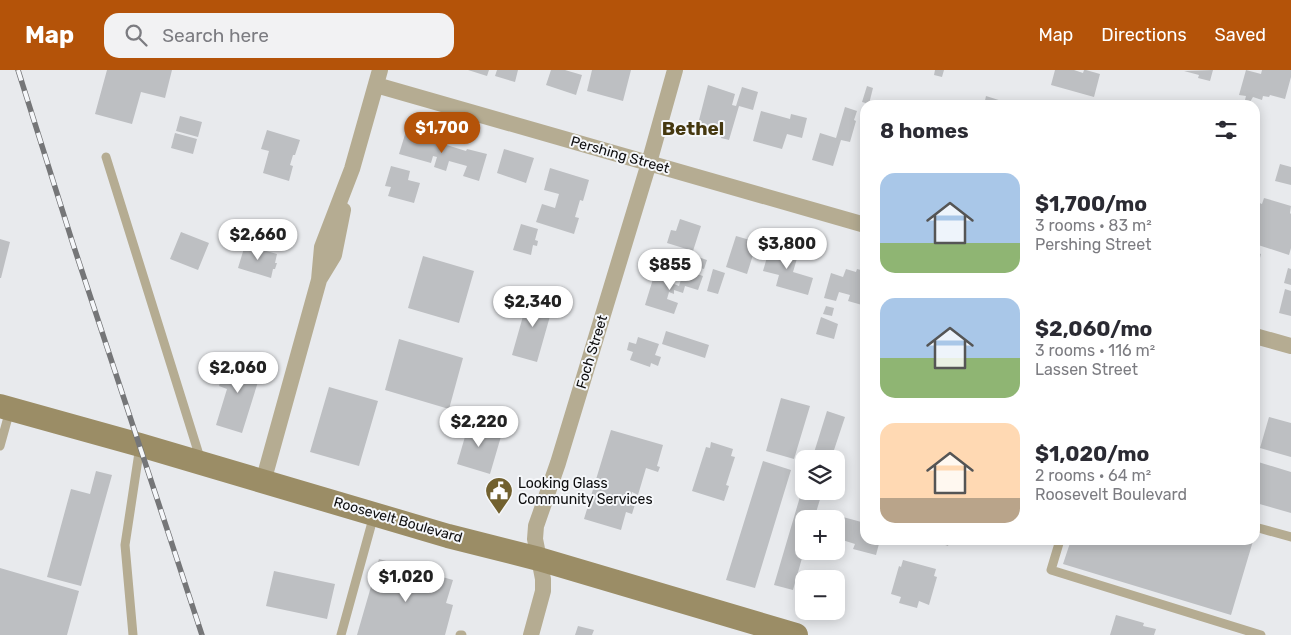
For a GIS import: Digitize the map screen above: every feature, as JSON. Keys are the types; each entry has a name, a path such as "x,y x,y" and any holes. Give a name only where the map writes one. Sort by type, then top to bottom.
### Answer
{"main road":[{"name":"Roosevelt Boulevard","path":"5,408 140,445 448,536 539,559 796,635"}],"street":[{"name":"Foch Street","path":"531,635 543,591 536,526 558,463 676,70"},
{"name":"Pershing Street","path":"378,77 649,163 860,224"},
{"path":"263,482 319,280 322,247 352,169 378,77"},
{"path":"1260,337 1291,346"}],"lane":[{"path":"106,156 202,464"},
{"path":"0,446 5,408"},
{"path":"133,635 125,545 140,445"},
{"path":"341,635 374,514"},
{"path":"1260,528 1291,537"},
{"path":"1058,545 1051,570 1261,635"}],"building":[{"path":"107,70 172,70 165,98 141,92 132,124 95,114"},
{"path":"468,70 489,70 487,76"},
{"path":"497,70 518,70 515,82 495,76"},
{"path":"551,70 565,70 582,75 576,95 546,85"},
{"path":"592,70 631,70 623,101 587,91"},
{"path":"935,70 944,70 942,77 934,75"},
{"path":"1055,70 1074,70 1083,73 1086,70 1100,74 1094,97 1051,85"},
{"path":"1213,70 1210,81 1198,78 1199,75 1184,71"},
{"path":"1246,70 1261,74 1262,70 1291,70 1285,99 1270,95 1269,97 1263,96 1262,100 1253,97 1251,100 1245,100 1246,96 1239,95"},
{"path":"708,85 735,94 732,105 736,106 742,87 758,92 753,110 739,106 729,140 721,138 723,131 698,124"},
{"path":"867,86 873,88 870,100 863,100"},
{"path":"986,96 999,100 985,100"},
{"path":"845,107 857,111 850,142 841,140 833,166 812,160 820,133 836,138"},
{"path":"761,111 790,119 791,114 807,118 802,138 787,134 782,149 753,141"},
{"path":"180,116 202,122 198,137 176,131"},
{"path":"407,128 438,138 437,142 466,151 467,149 487,154 479,181 463,176 467,166 449,161 446,171 434,167 437,157 433,156 431,163 399,154"},
{"path":"267,130 300,140 290,165 293,166 289,181 263,173 269,151 261,149"},
{"path":"175,133 197,139 193,154 171,148"},
{"path":"504,149 534,158 526,183 497,173"},
{"path":"1280,164 1291,167 1291,185 1275,181"},
{"path":"391,166 410,171 408,180 420,183 414,203 388,196 391,187 385,186"},
{"path":"550,168 589,180 583,201 580,200 575,217 579,218 574,234 536,222 542,204 555,208 559,194 544,190"},
{"path":"1264,198 1291,206 1291,248 1289,255 1260,246 1260,203 1262,204"},
{"path":"680,219 701,226 693,251 667,243 671,230 676,231"},
{"path":"521,224 538,229 535,240 538,241 537,246 533,245 531,255 513,250"},
{"path":"181,232 209,243 198,270 170,259"},
{"path":"736,236 757,242 747,274 726,267"},
{"path":"0,239 10,242 1,278 0,278"},
{"path":"780,244 790,247 788,252 798,255 793,272 813,278 808,295 776,286 779,275 763,271 770,247 779,249"},
{"path":"245,245 277,254 275,263 277,263 271,278 238,268"},
{"path":"686,253 707,260 704,269 683,263"},
{"path":"423,256 474,271 459,323 408,308"},
{"path":"1288,268 1291,269 1291,285 1284,283"},
{"path":"713,269 725,273 718,294 707,291"},
{"path":"846,269 856,272 857,269 860,270 860,304 848,301 850,295 839,292 836,301 824,298 831,273 843,277"},
{"path":"684,270 703,276 698,290 685,286 683,293 674,290 674,294 669,292 667,299 678,303 674,314 645,305 653,279 657,277 675,282 674,284 679,286"},
{"path":"1285,289 1291,291 1291,316 1279,313"},
{"path":"529,295 554,302 537,362 512,355"},
{"path":"826,306 834,308 832,316 823,314"},
{"path":"821,317 838,324 834,339 816,334"},
{"path":"666,331 709,345 705,358 662,344"},
{"path":"638,337 659,344 655,355 661,357 658,366 651,363 650,367 630,360 633,352 627,350 629,342 636,344"},
{"path":"399,339 463,358 449,409 385,390"},
{"path":"228,359 262,369 242,433 216,425 227,389 219,386"},
{"path":"329,387 378,401 359,466 310,452"},
{"path":"781,398 810,406 797,450 795,450 794,459 766,451"},
{"path":"827,411 845,417 834,450 815,450"},
{"path":"1269,417 1291,423 1291,457 1260,448"},
{"path":"469,423 502,433 490,474 457,464"},
{"path":"611,430 663,445 657,466 660,467 658,472 646,468 638,495 632,492 631,496 637,498 632,514 626,512 621,530 584,519"},
{"path":"711,442 733,449 731,456 735,457 726,485 729,486 724,501 692,491 706,447 710,448"},
{"path":"763,461 791,470 755,588 726,580"},
{"path":"1260,463 1291,472 1291,513 1260,504"},
{"path":"96,471 112,475 81,586 47,577 71,489 90,494"},
{"path":"799,500 820,500 817,510 796,510"},
{"path":"795,514 795,560 801,560 799,570 795,570 793,590 774,585"},
{"path":"845,518 860,522 860,545 879,545 876,555 853,549 855,544 845,541"},
{"path":"1069,545 1252,545 1231,615 1063,564"},
{"path":"379,559 453,580 446,603 453,605 445,635 357,635"},
{"path":"903,560 936,569 934,576 937,577 929,605 919,601 917,608 899,603 901,597 891,594 899,566 901,567"},
{"path":"0,568 79,591 67,635 0,635"},
{"path":"274,571 335,584 327,619 266,606"},
{"path":"1116,615 1144,623 1143,626 1156,629 1154,635 1110,635"},
{"path":"578,626 594,630 592,635 575,635"}],"railway":[{"path":"18,70 73,244 202,635"}],"place":[{"name":"Looking Glass Community Services","path":"499,515"}],"district":[{"name":"Bethel","path":"693,128"}]}
